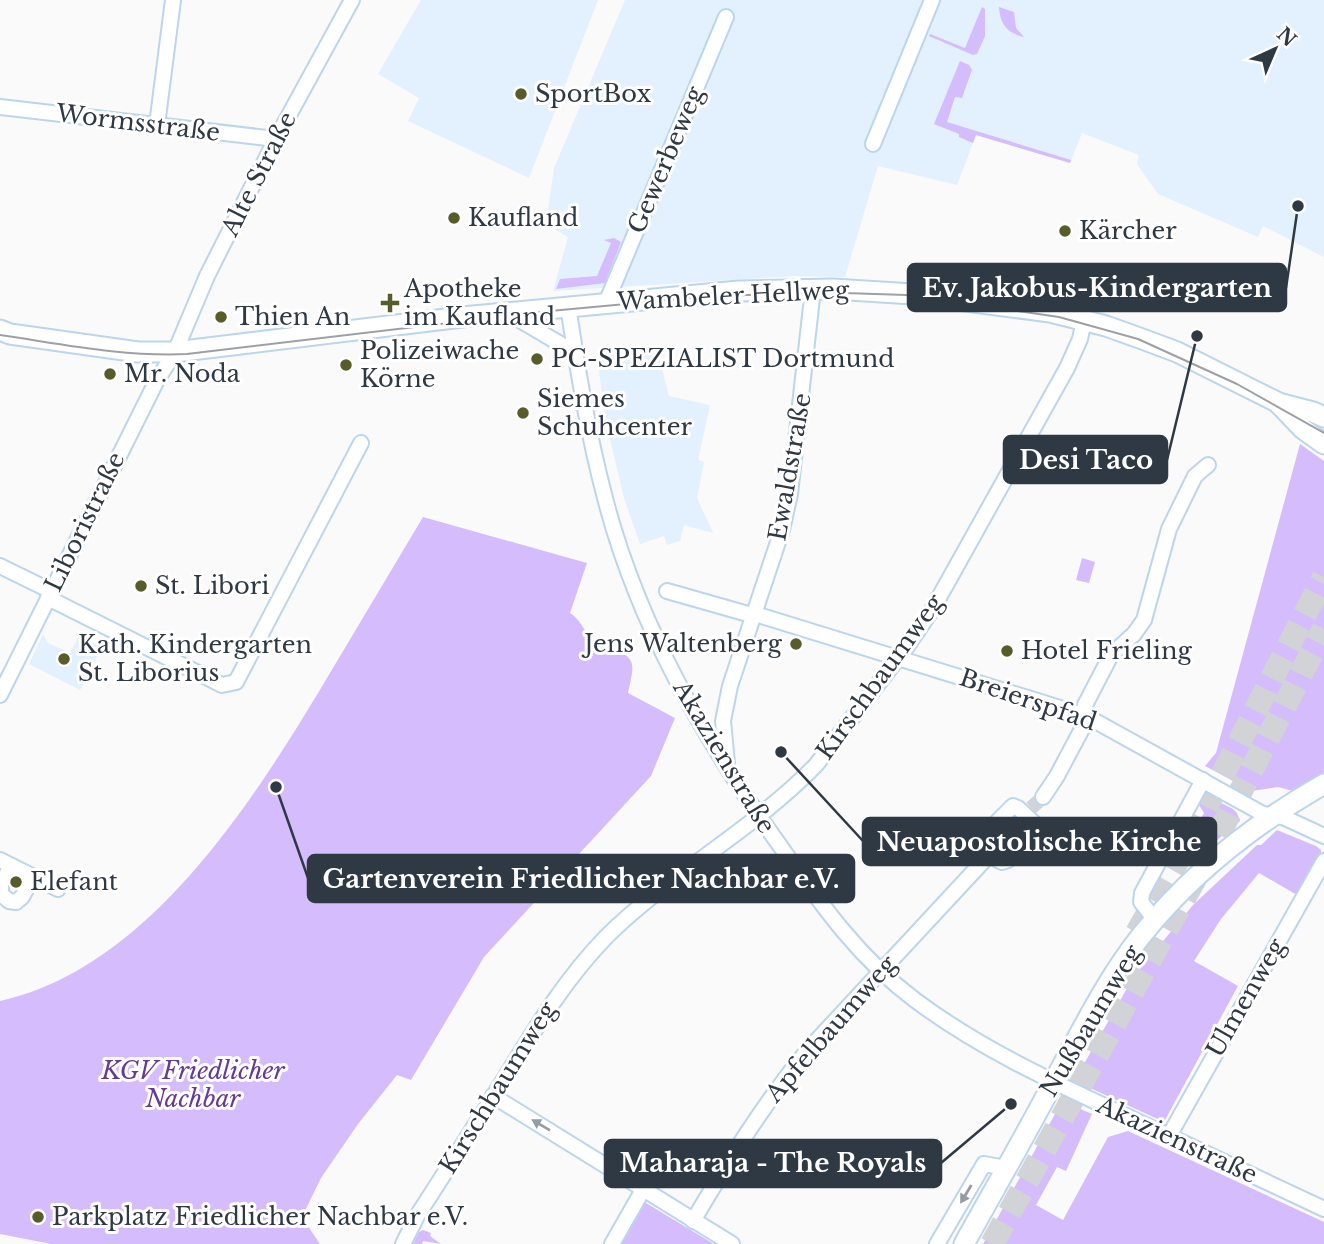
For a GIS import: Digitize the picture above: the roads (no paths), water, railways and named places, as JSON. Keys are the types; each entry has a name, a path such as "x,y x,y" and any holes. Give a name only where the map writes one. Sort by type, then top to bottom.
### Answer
{"main road":[{"name":"Wambeler Hellweg","path":"4,333 138,352 175,352 568,306 739,291 860,290 1010,306 1114,328 1177,352 1277,402 1324,417"},
{"name":"Wambeler Hellweg","path":"1277,402 1303,429 1324,444"},
{"name":"Nußbaumweg","path":"964,1244 1114,976 1155,919 1222,853 1272,816 1324,784"}],"street":[{"path":"157,125 173,0"},
{"name":"Alte Straße","path":"175,352 207,276 276,139 352,0"},
{"path":"873,144 932,0"},
{"name":"Gewerbeweg","path":"606,303 726,17"},
{"name":"Wormsstraße","path":"0,107 276,139"},
{"name":"Ewaldstraße","path":"728,771 723,721 730,686 782,530 790,494 813,289"},
{"name":"Akazienstraße","path":"568,306 587,427 605,500 649,622 699,723 728,771 831,918 854,946 914,999 950,1025 1054,1082 1324,1209"},
{"path":"506,312 574,352"},
{"name":"Kirschbaumweg","path":"403,1244 417,1216 550,1005 589,955 629,916 758,816 816,765 898,659 932,610 1040,420 1080,340 1084,320"},
{"name":"Liboristraße","path":"0,695 157,380 175,352"},
{"path":"0,566 222,685 236,682 361,443"},
{"path":"1043,797 1057,776 1086,716 1085,705 1111,655 1134,634 1144,620 1169,529 1195,476 1208,465"},
{"name":"Breierspfad","path":"667,591 770,619 1086,716 1263,814 1283,817 1324,836"},
{"path":"699,723 711,726 723,721"},
{"path":"1155,919 1140,902 1142,893 1203,780"},
{"path":"1013,806 1028,812 1035,824 1033,833 1008,860 1002,862 990,854 983,847 982,837 1013,806"},
{"name":"Apfelbaumweg","path":"693,1221 760,1111 807,1051 990,854"},
{"name":"Ulmenweg","path":"1169,1136 1324,861"},
{"path":"33,877 22,897 16,902 9,901 1,894 5,863 58,889"},
{"path":"493,1096 732,1244"},
{"path":"937,1244 984,1164 1006,1168"},
{"path":"612,1244 644,1188"}],"tunnel":[{"path":"1137,933 1187,844 1324,577"},
{"path":"992,1244 1207,857 1324,629"},
{"path":"1031,808 1043,797"}],"tram line":[{"path":"0,335 116,352 187,354 550,311 702,297 813,292 906,295 1059,317 1138,339 1237,384 1324,433"}],"place":[{"name":"SportBox","path":"521,94"},
{"name":"Ev. Jakobus-Kindergarten","path":"1298,206"},
{"name":"Kaufland","path":"454,218"},
{"name":"Kärcher","path":"1065,231"},
{"name":"Apotheke im Kaufland","path":"390,303"},
{"name":"Thien An","path":"221,317"},
{"name":"Desi Taco","path":"1197,336"},
{"name":"PC-SPEZIALIST Dortmund","path":"537,359"},
{"name":"Polizeiwache Körne","path":"346,365"},
{"name":"Mr. Noda","path":"110,374"},
{"name":"Siemes Schuhcenter","path":"523,413"},
{"name":"St. Libori","path":"141,586"},
{"name":"Jens Waltenberg","path":"796,644"},
{"name":"Hotel Frieling","path":"1007,651"},
{"name":"Kath. Kindergarten St. Liborius","path":"64,659"},
{"name":"Neuapostolische Kirche","path":"781,752"},
{"name":"Gartenverein Friedlicher Nachbar e.V.","path":"276,787"},
{"name":"Elefant","path":"16,882"},
{"name":"Maharaja - The Royals","path":"1011,1104"},
{"name":"Parkplatz Friedlicher Nachbar e.V.","path":"38,1217"}],"park label":[{"name":"KGV Friedlicher Nachbar","path":"193,1085"}]}
